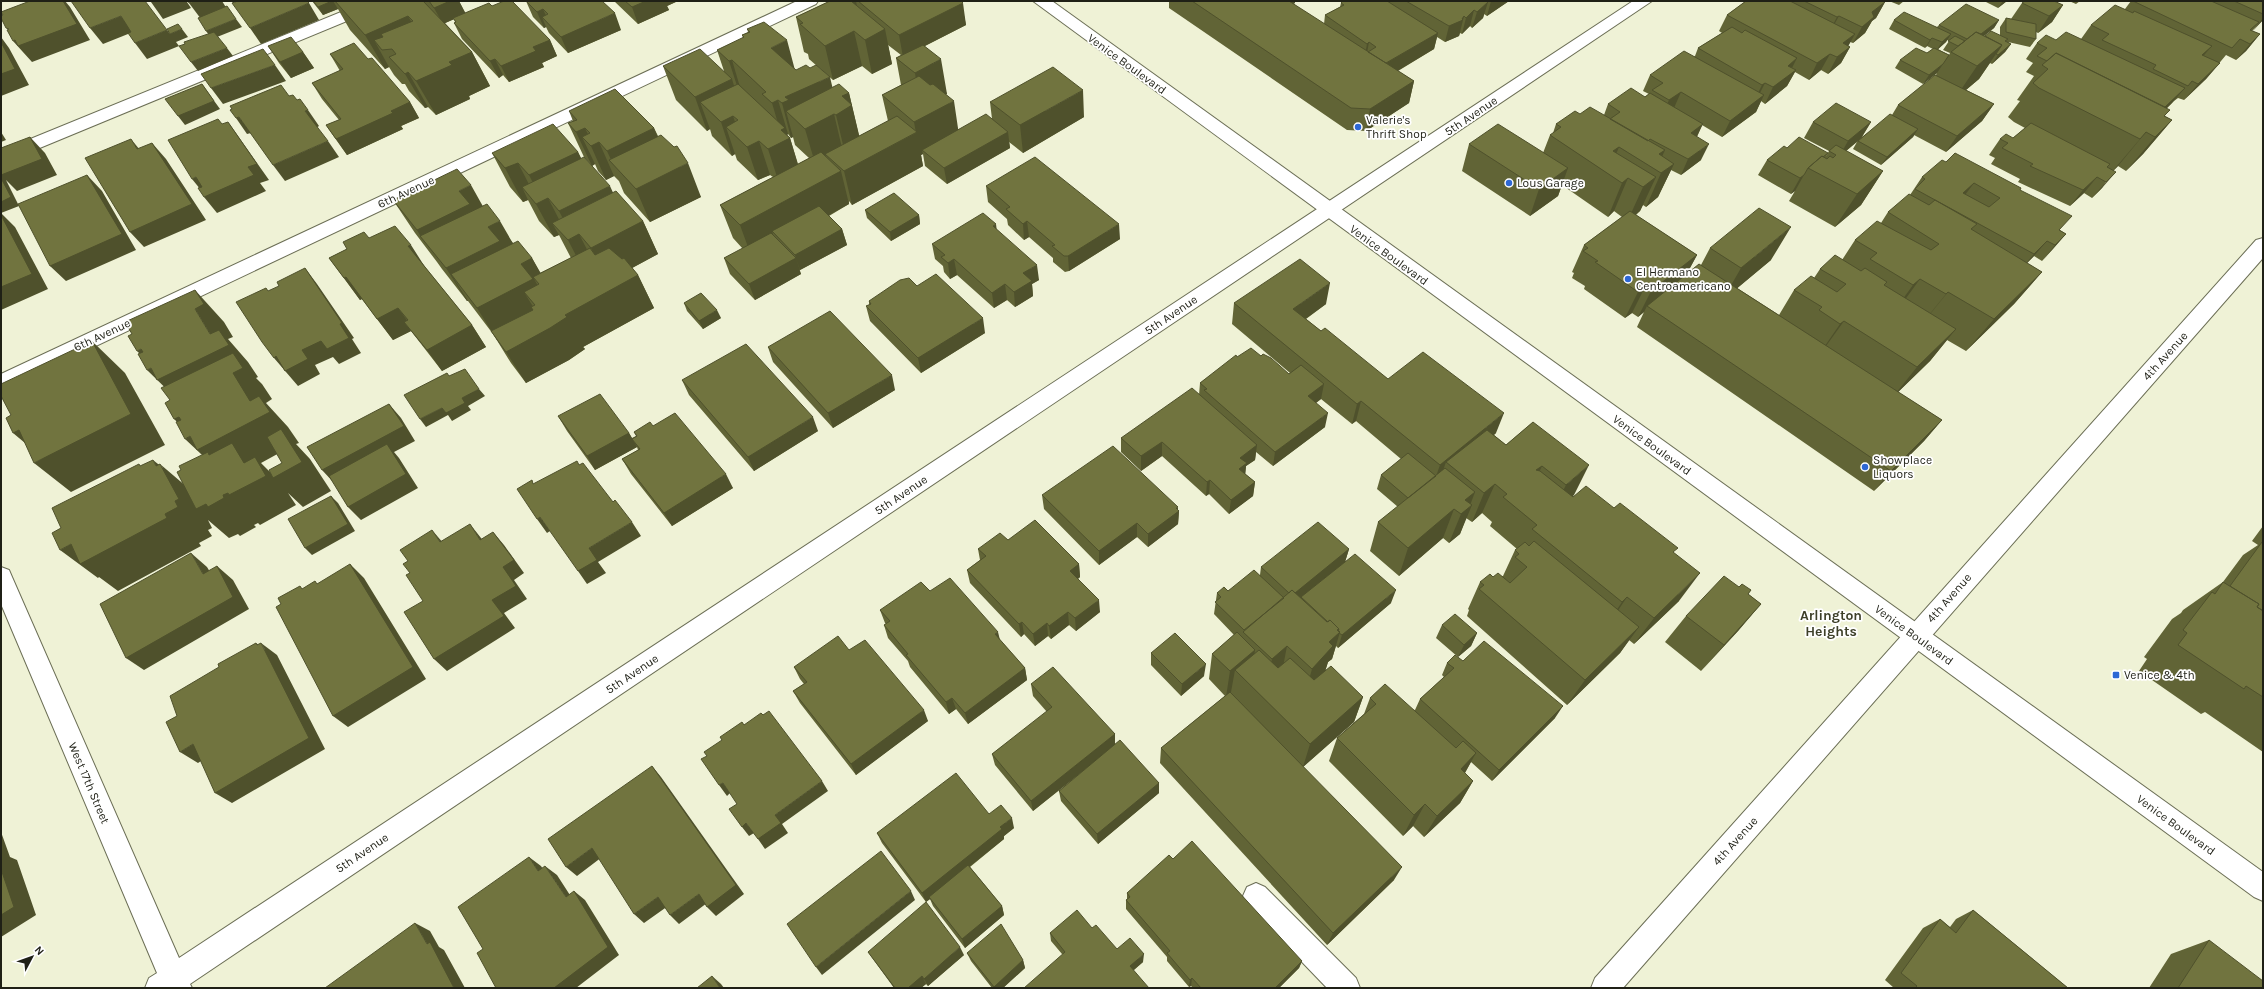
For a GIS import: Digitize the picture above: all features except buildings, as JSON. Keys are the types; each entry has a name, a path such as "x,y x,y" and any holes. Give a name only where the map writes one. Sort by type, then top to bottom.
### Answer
{"street":[{"path":"1,158 382,1"},
{"name":"6th Avenue","path":"1,383 810,1"},
{"name":"Venice Boulevard","path":"1041,1 1915,637 2263,888"},
{"name":"5th Avenue","path":"170,985 1644,1"},
{"name":"4th Avenue","path":"1605,988 2263,245"},
{"name":"West 17th Street","path":"1,577 170,985"},
{"path":"1256,896 1346,988"}],"place":[{"name":"Valerie's Thrift Shop","path":"1358,127"},
{"name":"Lous Garage","path":"1509,183"},
{"name":"El Hermano Centroamericano","path":"1628,279"},
{"name":"Showplace Liquors","path":"1865,467"},
{"name":"Venice & 4th","path":"2116,675"}],"district":[{"name":"Arlington Heights","path":"1831,624"}]}
